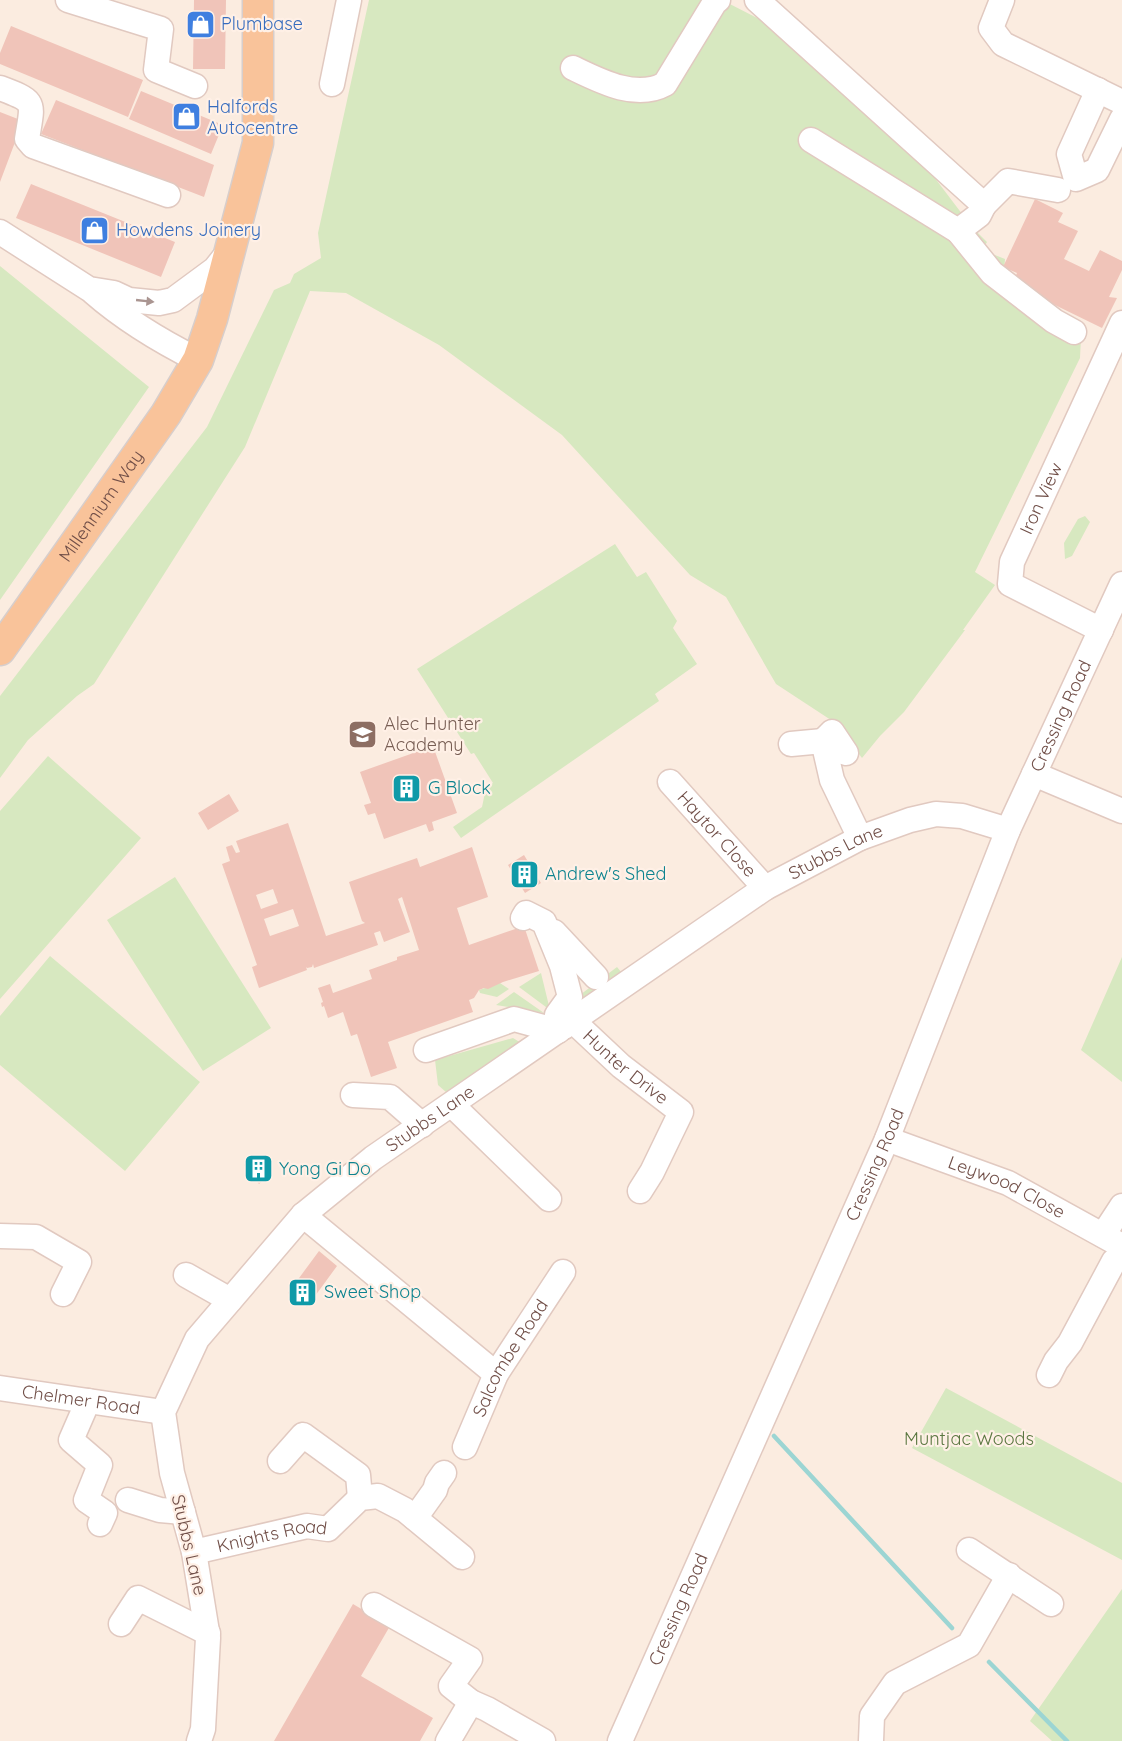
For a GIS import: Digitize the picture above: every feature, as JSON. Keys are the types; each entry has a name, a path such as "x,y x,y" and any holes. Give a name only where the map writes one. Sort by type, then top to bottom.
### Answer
{"main road":[{"name":"Millennium Way","path":"0,650 166,414 198,360 212,319 258,143 258,0"}],"street":[{"path":"68,0 161,29 156,70 195,86"},
{"path":"332,84 349,0"},
{"path":"573,68 615,87 655,90 665,84 718,0"},
{"path":"757,0 984,205"},
{"path":"996,2 991,28 1003,44 1122,102"},
{"path":"0,88 27,98 32,107 27,139 33,146 168,195"},
{"path":"1067,184 1069,154 1098,90"},
{"path":"958,231 979,215 984,205 1008,181 1067,184 1097,170 1122,119"},
{"path":"811,140 958,231 992,273 1054,321 1074,332"},
{"path":"0,232 89,289 113,310 157,339 198,360"},
{"path":"89,289 114,293 129,300 159,303 173,300 215,269 230,250"},
{"name":"Iron View","path":"1101,630 1010,584 1012,562 1122,323"},
{"name":"Cressing Road","path":"620,1741 887,1139 1008,830 1122,584"},
{"path":"816,735 832,732 846,753"},
{"path":"791,744 819,743 816,735"},
{"path":"816,735 832,780 860,838"},
{"path":"1034,774 1122,811"},
{"name":"Haytor Close","path":"670,782 765,888"},
{"name":"Stubbs Lane","path":"199,1741 203,1729 208,1633 194,1552 172,1473 163,1412 197,1339 303,1215 373,1158 765,888 860,838 909,820 936,814 962,816 1008,830"},
{"path":"565,1026 557,1015 570,997 562,966 533,920 596,977"},
{"path":"426,1050 514,1019 565,1026"},
{"name":"Hunter Drive","path":"565,1026 681,1112 652,1172 640,1191"},
{"path":"353,1095 390,1096 422,1125"},
{"path":"452,1105 549,1199"},
{"name":"Leywood Close","path":"887,1139 1008,1183 1112,1240"},
{"path":"1112,1240 1122,1206"},
{"path":"303,1215 496,1374"},
{"path":"0,1236 36,1238 79,1262 63,1294"},
{"path":"1049,1375 1056,1360 1070,1343 1114,1261 1122,1254"},
{"name":"Salcombe Road","path":"465,1447 496,1374 563,1272"},
{"path":"186,1275 230,1300"},
{"name":"Chelmer Road","path":"0,1388 163,1412"},
{"path":"88,1401 71,1440 100,1465 86,1500 105,1513 100,1524"},
{"path":"280,1461 303,1435 357,1475 360,1498 378,1496 405,1510 462,1557"},
{"path":"415,1518 444,1473"},
{"name":"Knights Road","path":"194,1552 307,1526 328,1529 360,1498"},
{"path":"128,1500 160,1510 183,1512"},
{"path":"969,1550 1051,1604"},
{"path":"871,1741 872,1716 895,1683 969,1645 1009,1575"},
{"path":"121,1624 138,1598 208,1633"},
{"path":"374,1605 470,1659 451,1686 471,1702 488,1709 543,1741"},
{"path":"448,1741 471,1702"}],"green space":[{"path":"369,0 722,0 771,25 928,169 972,227 987,242 982,250 1005,259 1003,284 1081,337 1080,358 975,572 995,585 963,630 965,630 904,712 862,758 837,724 776,684 726,597 690,575 562,435 439,345 346,293 310,291 245,447 94,684 77,696 28,740 0,778 0,696 207,427 274,290 290,283 294,274 321,258 318,233"},
{"path":"0,266 149,387 0,600"},
{"path":"1085,516 1090,522 1072,556 1065,559 1064,543 1078,519"},
{"path":"615,544 637,577 646,572 677,621 673,628 697,664 655,694 659,701 461,838 453,827 482,807 486,788 493,783 474,753 471,754 417,669"},
{"path":"48,756 141,838 0,999 0,811"},
{"path":"175,877 271,1028 203,1071 107,920"},
{"path":"50,956 200,1082 125,1171 0,1065 0,1016"},
{"path":"1122,957 1122,1082 1081,1050"},
{"path":"617,967 627,979 570,1016 564,1007"},
{"path":"541,973 550,1010 519,987"},
{"path":"500,983 509,989 497,997 480,993 479,990"},
{"path":"514,992 544,1013 496,1005"},
{"path":"513,1038 526,1046 447,1093 438,1085 435,1060"},
{"name":"Muntjac Woods","path":"946,1388 1122,1483 1122,1560 912,1448"},
{"path":"1122,1589 1122,1741 1052,1741 1030,1721"}],"building":[{"path":"194,0 226,0 225,69 193,69"},
{"path":"11,26 143,80 128,117 0,64 0,53"},
{"path":"141,91 223,125 211,154 129,119"},
{"path":"56,100 214,165 204,197 41,134"},
{"path":"0,112 23,121 0,182"},
{"name":"Howdens Joinery","path":"31,184 175,242 161,277 16,218"},
{"path":"1035,199 1063,213 1058,222 1078,231 1064,259 1089,271 1100,250 1122,261 1122,270 1109,297 1117,298 1102,328 1012,284 1017,273 1003,267"},
{"name":"G Block","path":"433,746 457,813 432,822 434,830 429,832 426,824 384,839 375,813 368,815 364,805 371,803 360,772"},
{"path":"229,794 239,811 208,830 198,813"},
{"path":"288,823 326,936 365,923 362,921 349,882 417,858 420,867 472,847 488,897 457,908 469,945 524,926 539,971 479,990 474,998 469,1000 473,1012 388,1042 397,1068 371,1077 357,1034 351,1036 343,1012 328,1018 324,1006 322,1007 323,1002 318,988 330,984 333,993 372,979 369,970 419,950 402,897 398,899 410,932 384,942 380,931 374,933 378,945 314,968 313,964 312,967 306,967 307,970 259,988 252,967 257,965 222,864 230,861 226,847 232,845 236,853 240,852 236,841","holes":["273,889 278,903 261,909 256,895","293,909 299,926 270,936 264,919"]},
{"name":"Andrew's Shed","path":"524,855 541,883 525,893 508,865"},
{"name":"Yong Gi Do","path":"256,1155 271,1174 259,1184 244,1165"},
{"path":"319,1251 337,1266 307,1307 288,1293"},
{"path":"353,1604 390,1626 361,1676 433,1718 420,1741 274,1741"}],"waterway":[{"path":"774,1436 952,1628"},
{"path":"989,1662 1067,1741"}],"place":[{"name":"Plumbase","path":"200,24"},
{"name":"Halfords Autocentre","path":"186,117"},
{"name":"Howdens Joinery","path":"95,230"},
{"name":"Alec Hunter Academy","path":"363,734"},
{"name":"G Block","path":"407,788"},
{"name":"Andrew's Shed","path":"524,874"},
{"name":"Yong Gi Do","path":"258,1169"},
{"name":"Sweet Shop","path":"303,1292"}]}
